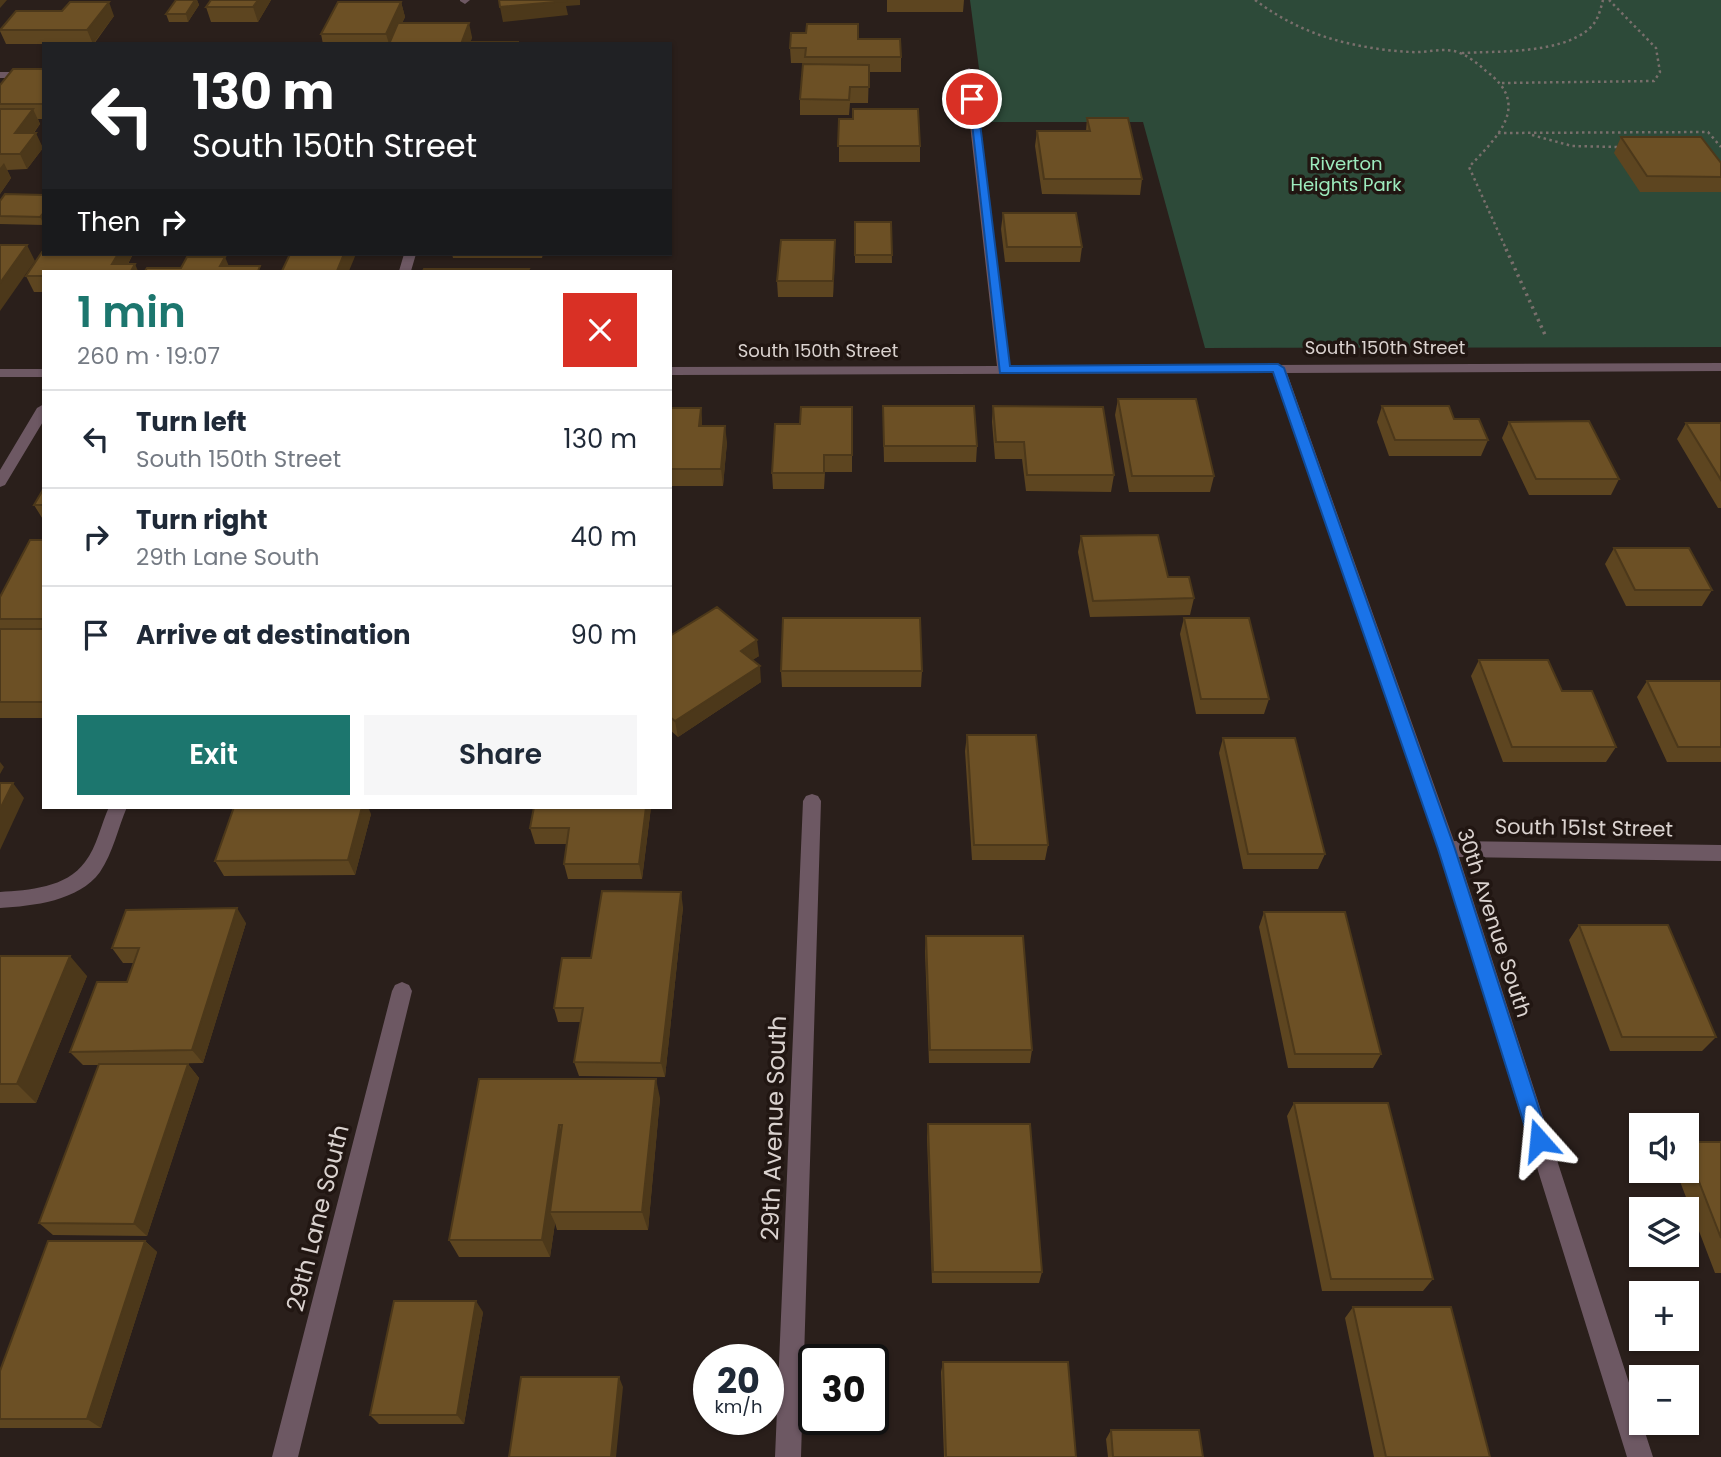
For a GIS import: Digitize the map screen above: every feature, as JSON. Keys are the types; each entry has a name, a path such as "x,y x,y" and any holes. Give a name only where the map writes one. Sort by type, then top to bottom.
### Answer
{"street":[{"path":"969,71 1004,370"},
{"path":"0,75 42,75"},
{"name":"South 150th Street","path":"672,371 1721,367"},
{"name":"30th Avenue South","path":"1278,368 1447,849 1640,1457"},
{"path":"0,373 42,373"},
{"path":"0,482 42,411"},
{"name":"29th Avenue South","path":"788,1457 811,800"},
{"path":"0,900 62,890 91,869 117,809"},
{"name":"South 151st Street","path":"1447,849 1721,853"},
{"name":"29th Lane South","path":"285,1457 402,991"}],"path":[{"path":"1255,0 1287,20 1348,43 1396,51 1462,53 1526,50 1573,38 1588,30 1599,18 1602,0"},
{"path":"1502,83 1654,81 1660,72 1656,48 1609,0"},
{"path":"1462,53 1502,83 1511,103 1509,119 1469,167 1549,344"},
{"path":"1498,133 1709,132 1721,147"},
{"path":"1524,133 1572,146 1626,147"},
{"path":"1707,147 1721,147"}],"green space":[{"name":"Riverton Heights Park","path":"970,0 1721,0 1721,347 1205,348 1143,122 986,122"}],"building":[{"path":"176,0 195,0 186,14 166,14"},
{"path":"211,0 258,0 253,7 206,7"},
{"path":"499,0 565,0 566,1 500,7"},
{"path":"70,2 109,2 87,30 0,30 16,11 62,11"},
{"path":"338,2 401,2 386,34 321,34"},
{"path":"398,23 469,23 462,42 390,42"},
{"path":"807,24 858,24 858,39 900,39 901,57 805,57 806,48 790,48 791,33 806,33"},
{"path":"803,64 869,65 869,87 850,87 849,100 800,99"},
{"path":"13,69 42,69 42,104 0,104 0,85"},
{"path":"0,109 33,109 15,133 36,133 20,154 0,154"},
{"path":"853,109 918,109 920,146 838,146 839,119 853,119"},
{"path":"1087,118 1128,118 1142,179 1044,179 1037,131 1090,131"},
{"path":"1621,137 1701,137 1721,163 1721,177 1647,176"},
{"path":"5,194 42,195 42,214 40,217 0,216 0,201"},
{"path":"1003,213 1076,213 1082,247 1007,247"},
{"path":"855,222 891,222 892,255 855,255"},
{"path":"781,240 835,240 833,281 777,281"},
{"path":"0,245 27,245 0,283"},
{"path":"42,252 42,256 117,256 112,264 135,264 132,270 42,270 42,276 26,276"},
{"path":"289,256 343,256 337,270 282,270"},
{"path":"187,257 225,257 220,266 260,266 258,270 146,270 181,268"},
{"path":"424,269 529,269 528,270"},
{"path":"1118,399 1196,399 1214,476 1132,476"},
{"path":"883,406 974,406 977,446 884,446"},
{"path":"993,406 1103,407 1114,475 1027,475 1024,442 996,442"},
{"path":"1382,406 1449,406 1454,419 1479,419 1488,440 1395,440"},
{"path":"801,407 852,407 852,455 824,455 824,473 772,473 775,424 800,424"},
{"path":"672,408 701,408 699,426 725,426 721,469 672,469"},
{"path":"1589,421 1619,479 1536,479 1509,422"},
{"path":"1686,423 1721,423 1721,480"},
{"path":"42,491 42,505 34,505"},
{"path":"1158,535 1168,577 1189,577 1194,598 1093,601 1081,536"},
{"path":"30,540 42,540 42,619 0,619 0,597"},
{"path":"1614,548 1689,548 1712,590 1635,590"},
{"path":"717,607 757,640 741,651 760,666 675,721 672,719 672,635"},
{"path":"783,618 920,618 922,671 781,671"},
{"path":"1184,618 1249,618 1269,699 1201,699"},
{"path":"0,629 42,629 42,702 0,702"},
{"path":"1479,660 1548,660 1562,691 1592,691 1616,747 1512,747"},
{"path":"1647,681 1721,681 1721,747 1678,747"},
{"path":"967,735 1036,735 1048,845 974,845"},
{"path":"1223,738 1295,738 1325,854 1248,854"},
{"path":"0,783 13,783 0,809"},
{"path":"233,809 361,809 348,860 215,861"},
{"path":"534,809 646,809 639,864 564,864 569,828 530,828"},
{"path":"602,891 681,892 661,1063 574,1062 583,1008 554,1008 562,958 591,958"},
{"path":"237,908 192,1050 70,1052 97,982 127,982 139,948 112,948 126,910"},
{"path":"1264,912 1345,912 1381,1054 1295,1054"},
{"path":"1579,925 1668,925 1716,1037 1622,1037"},
{"path":"926,936 1023,936 1032,1050 930,1050"},
{"path":"0,956 70,956 17,1084 0,1084"},
{"path":"99,1064 188,1064 134,1224 39,1223"},
{"path":"479,1079 656,1079 642,1212 550,1212 562,1125 559,1125 542,1240 449,1240"},
{"path":"1294,1103 1388,1103 1433,1279 1331,1279"},
{"path":"928,1124 1030,1124 1042,1272 933,1272"},
{"path":"1699,1142 1721,1142 1721,1238 1699,1182"},
{"path":"48,1241 145,1241 87,1419 0,1419 0,1371"},
{"path":"394,1301 476,1301 457,1415 370,1415"},
{"path":"1353,1307 1451,1307 1490,1457 1386,1457"},
{"path":"943,1362 1068,1362 1076,1457 946,1457"},
{"path":"521,1377 619,1377 611,1457 509,1457"},
{"path":"1111,1430 1199,1430 1203,1457 1113,1457"}],"route":[{"path":"972,99 1004,370 1278,368 1447,849 1539,1140"}]}
